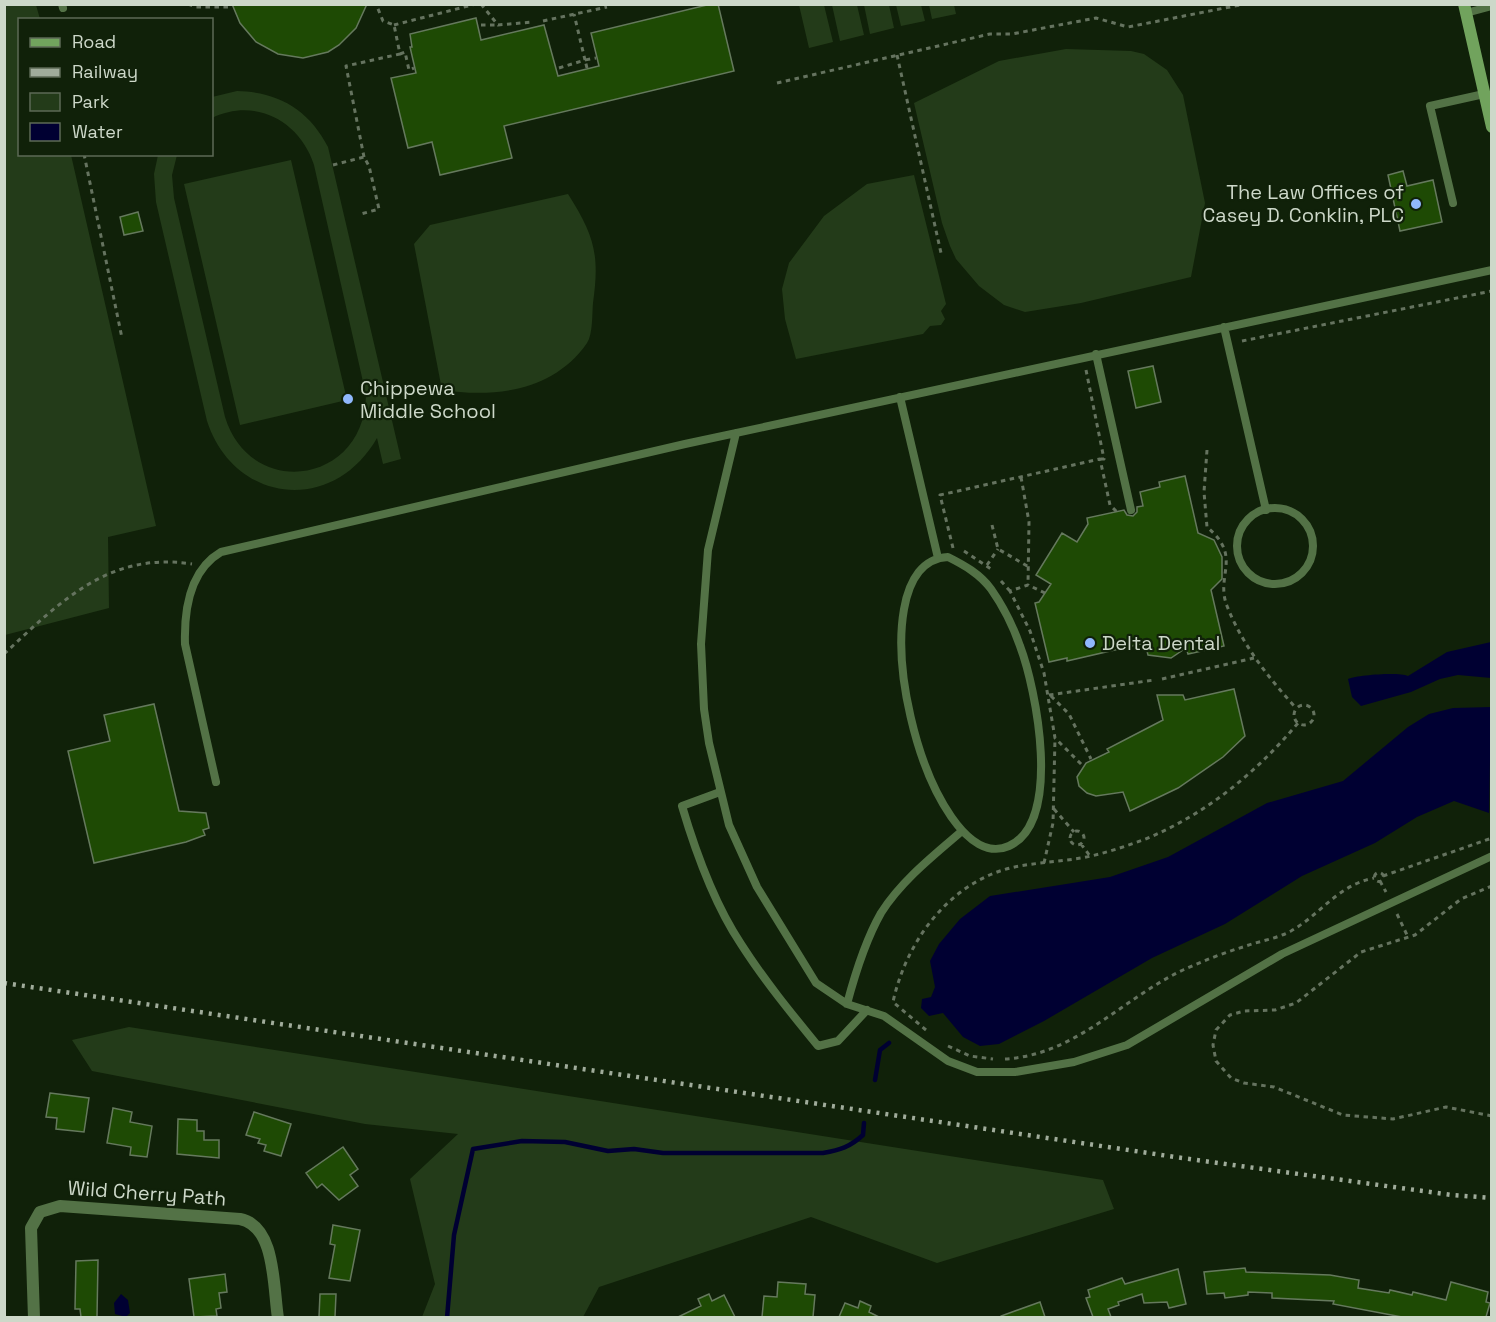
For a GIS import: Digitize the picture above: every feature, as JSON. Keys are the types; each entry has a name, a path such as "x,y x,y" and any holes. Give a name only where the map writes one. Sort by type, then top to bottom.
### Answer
{"main road":[{"path":"1465,9 1491,128"}],"street":[{"name":"Wild Cherry Path","path":"34,1317 31,1234 36,1216 46,1208 60,1206 240,1219 257,1226 267,1245 278,1317"}],"lane":[{"path":"1465,9 1491,6"},
{"path":"1453,203 1430,106 1484,94"},
{"path":"216,782 185,644 188,602 203,565 221,552 736,433 1491,270"},
{"path":"1224,327 1266,510"},
{"path":"1096,354 1131,510"},
{"path":"900,397 938,558"},
{"path":"736,433 708,550 701,644 704,709 720,792 729,825 757,887 816,983 847,1004 884,1016 948,1061 977,1072 1015,1072 1074,1062 1127,1046 1282,954 1491,856"},
{"path":"1280,508 1297,515 1312,537 1312,556 1309,564 1296,578 1279,584 1270,584 1253,577 1241,564 1238,555 1238,537 1242,528 1254,515 1266,510 1280,508"},
{"path":"948,557 967,566 990,588 1007,617 1030,680 1041,755 1040,789 1034,816 1023,837 1015,843 996,849 979,844 962,831 935,789 921,754 908,712 902,658 903,614 912,583 925,564 938,558 948,557"},
{"path":"720,792 682,806 694,849 739,942 770,986 818,1046 838,1041 867,1010"},
{"path":"847,1004 862,957 881,913 903,885 962,831"}],"path":[{"path":"188,4 229,7"},
{"path":"376,4 383,21 394,25 476,4"},
{"path":"481,4 498,25"},
{"path":"777,82 990,34 1012,34 1096,18 1128,27 1245,4"},
{"path":"543,21 607,7"},
{"path":"574,14 586,68"},
{"path":"481,25 533,22"},
{"path":"394,25 400,54"},
{"path":"361,214 379,209 369,166 364,157 346,66 405,52 409,70 414,68"},
{"path":"897,55 941,252"},
{"path":"559,68 596,58"},
{"path":"84,156 122,338"},
{"path":"333,165 364,157"},
{"path":"1242,341 1491,291"},
{"path":"953,548 940,495 1104,459 1084,370 1088,370"},
{"path":"1207,450 1204,492 1207,527 1224,548 1228,565 1221,590 1235,624 1254,658 1296,708"},
{"path":"1100,459 1110,505 1117,512"},
{"path":"1021,477 1029,522 1028,585"},
{"path":"992,525 998,549 1029,567"},
{"path":"987,565 998,549"},
{"path":"4,654 76,590 110,573 146,564 184,562 203,565"},
{"path":"1044,863 1051,837 1054,809 1055,738 1049,695 1038,652 1010,591 1028,585 1045,593"},
{"path":"1162,678 1254,658"},
{"path":"1049,695 1154,680"},
{"path":"1049,695 1069,714 1091,759"},
{"path":"1308,706 1313,713 1307,724 1298,723 1294,717 1296,708 1308,706"},
{"path":"933,1035 893,1002 903,968 914,943 941,910 978,881 1009,868 1090,856 1143,840 1208,807 1248,776 1298,723"},
{"path":"1055,738 1083,766"},
{"path":"1054,809 1074,832 1082,833 1084,840 1081,844"},
{"path":"1074,832 1070,837 1073,843 1081,844 1090,856"},
{"path":"940,1040 970,1056 994,1060 1019,1058 1080,1037 1167,978 1206,960 1280,937 1304,923 1348,886 1381,878 1491,838"},
{"path":"1374,878 1378,872 1386,892"},
{"path":"1491,886 1461,899 1408,937 1362,952 1334,971 1296,1003 1275,1010 1244,1011 1230,1015 1220,1024 1214,1036 1216,1061 1225,1073 1237,1081 1274,1087 1343,1116 1393,1119 1446,1107 1491,1116"},
{"path":"1396,914 1408,937"}],"green space":[{"path":"5,4 36,5 40,18 18,18 18,156 71,156 156,526 108,537 109,608 5,635"},
{"path":"799,5 824,5 833,42 809,48"},
{"path":"832,5 857,5 864,35 840,41"},
{"path":"864,5 889,5 894,28 870,34"},
{"path":"896,5 921,5 925,21 901,26"},
{"path":"929,5 954,5 956,14 932,19"},
{"path":"1066,49 1131,51 1144,54 1167,70 1183,95 1205,203 1191,277 1081,303 1025,312 1004,305 979,286 956,259 942,223 914,103 999,61"},
{"path":"237,91 252,92 279,99 302,113 312,123 328,147 401,459 383,464 377,438 358,463 336,480 311,488 286,490 261,483 239,470 220,449 207,421 156,202 154,174 158,156 177,156 172,175 174,198 225,417 238,444 258,462 281,470 305,471 328,463 347,448 361,425 366,395 314,165 307,149 287,125 274,117 244,110 228,112 213,118 213,97"},
{"path":"291,160 347,400 240,425 184,184"},
{"path":"914,175 946,304 941,311 945,319 941,325 930,326 923,334 796,359 785,319 782,289 789,263 824,216 867,184"},
{"path":"568,194 584,221 595,258 592,324 587,343 558,372 522,388 482,393 442,390 414,244 430,225"},
{"path":"129,1027 1103,1180 1114,1209 937,1263 811,1217 599,1287 583,1317 422,1317 435,1284 410,1179 458,1134 365,1124 92,1071 72,1040"}],"water":[{"path":"1491,642 1491,678 1458,675 1440,679 1411,692 1361,706 1352,697 1348,679 1378,674 1408,676 1447,652"},
{"path":"1491,707 1489,813 1454,801 1417,817 1375,843 1302,876 1225,924 1152,958 1044,1021 999,1044 980,1046 963,1037 943,1013 929,1016 921,1008 922,999 931,997 935,987 930,961 939,944 960,919 990,896 1110,877 1168,857 1267,803 1343,781 1408,727 1429,714 1453,708"},
{"path":"121,1294 128,1300 130,1313 126,1317 115,1314 114,1303"}],"building":[{"path":"232,4 367,4 356,28 339,45 328,52 303,58 278,54 256,42 240,23"},
{"path":"718,4 734,71 504,126 512,158 440,175 432,142 408,148 391,78 416,73 410,47 412,47 410,34 476,18 481,40 544,25 558,76 599,66 591,33"},
{"name":"The Law Offices of Casey D. Conklin, PLC","path":"1403,171 1407,186 1433,180 1442,222 1400,231 1388,175"},
{"path":"138,212 143,231 124,235 120,217"},
{"path":"1153,366 1161,402 1136,408 1128,371"},
{"name":"Delta Dental","path":"1185,476 1198,533 1214,540 1222,557 1222,579 1211,590 1224,646 1188,654 1186,648 1171,658 1148,655 1145,643 1067,661 1067,658 1049,662 1035,603 1039,602 1051,584 1036,575 1062,533 1077,542 1088,524 1087,518 1124,510 1127,515 1133,516 1137,512 1137,507 1143,506 1140,492 1160,487 1159,482"},
{"path":"1234,689 1245,736 1223,757 1178,788 1130,811 1123,792 1096,796 1087,793 1079,786 1077,777 1086,763 1109,752 1107,749 1163,720 1157,695 1183,695 1185,700"},
{"path":"154,704 179,811 206,813 209,828 203,830 205,835 186,842 94,863 68,751 110,741 104,715"},
{"path":"50,1093 89,1098 84,1132 56,1129 57,1118 46,1117"},
{"path":"113,1108 132,1112 130,1122 152,1126 147,1157 130,1155 131,1147 107,1143"},
{"path":"254,1112 291,1124 281,1156 264,1151 266,1145 258,1143 260,1139 246,1135"},
{"path":"178,1119 197,1120 197,1131 204,1131 204,1140 219,1140 219,1158 177,1154"},
{"path":"343,1147 358,1169 350,1175 358,1186 339,1200 322,1184 317,1188 306,1173"},
{"path":"333,1225 360,1230 350,1281 329,1278 335,1245 330,1244"},
{"path":"98,1260 97,1317 81,1317 80,1309 75,1309 76,1261"},
{"path":"1245,1268 1246,1272 1330,1275 1359,1280 1358,1288 1389,1293 1390,1290 1412,1295 1413,1292 1446,1300 1451,1282 1488,1292 1486,1302 1490,1303 1486,1317 1402,1317 1333,1304 1334,1301 1272,1298 1272,1293 1248,1292 1248,1295 1225,1298 1224,1293 1207,1294 1204,1272"},
{"path":"1178,1269 1186,1304 1169,1308 1167,1302 1144,1303 1142,1294 1118,1302 1119,1305 1108,1309 1111,1317 1093,1317 1086,1298 1090,1297 1088,1290 1122,1278 1125,1284"},
{"path":"225,1274 227,1292 219,1293 221,1308 216,1309 217,1316 194,1317 189,1279"},
{"path":"778,1282 806,1284 805,1294 815,1295 813,1317 762,1317 764,1296 777,1297"},
{"path":"320,1294 336,1294 335,1317 319,1317"},
{"path":"709,1294 712,1301 724,1295 735,1317 678,1317 701,1306 698,1299"},
{"path":"860,1301 871,1306 869,1312 879,1317 839,1317 845,1303 858,1308"},
{"path":"1040,1302 1045,1317 1001,1317 1001,1316"}],"waterway":[{"path":"875,1080 880,1050 889,1043"},
{"path":"447,1318 454,1235 473,1149 522,1141 565,1142 608,1151 634,1149 663,1153 823,1153 835,1151 854,1142 863,1135 864,1123"}],"railway":[{"path":"4,983 1182,1158 1452,1195 1492,1198"}],"place":[{"name":"The Law Offices of Casey D. Conklin, PLC","path":"1416,204"},
{"name":"Chippewa Middle School","path":"348,399"},
{"name":"Delta Dental","path":"1090,643"}]}
